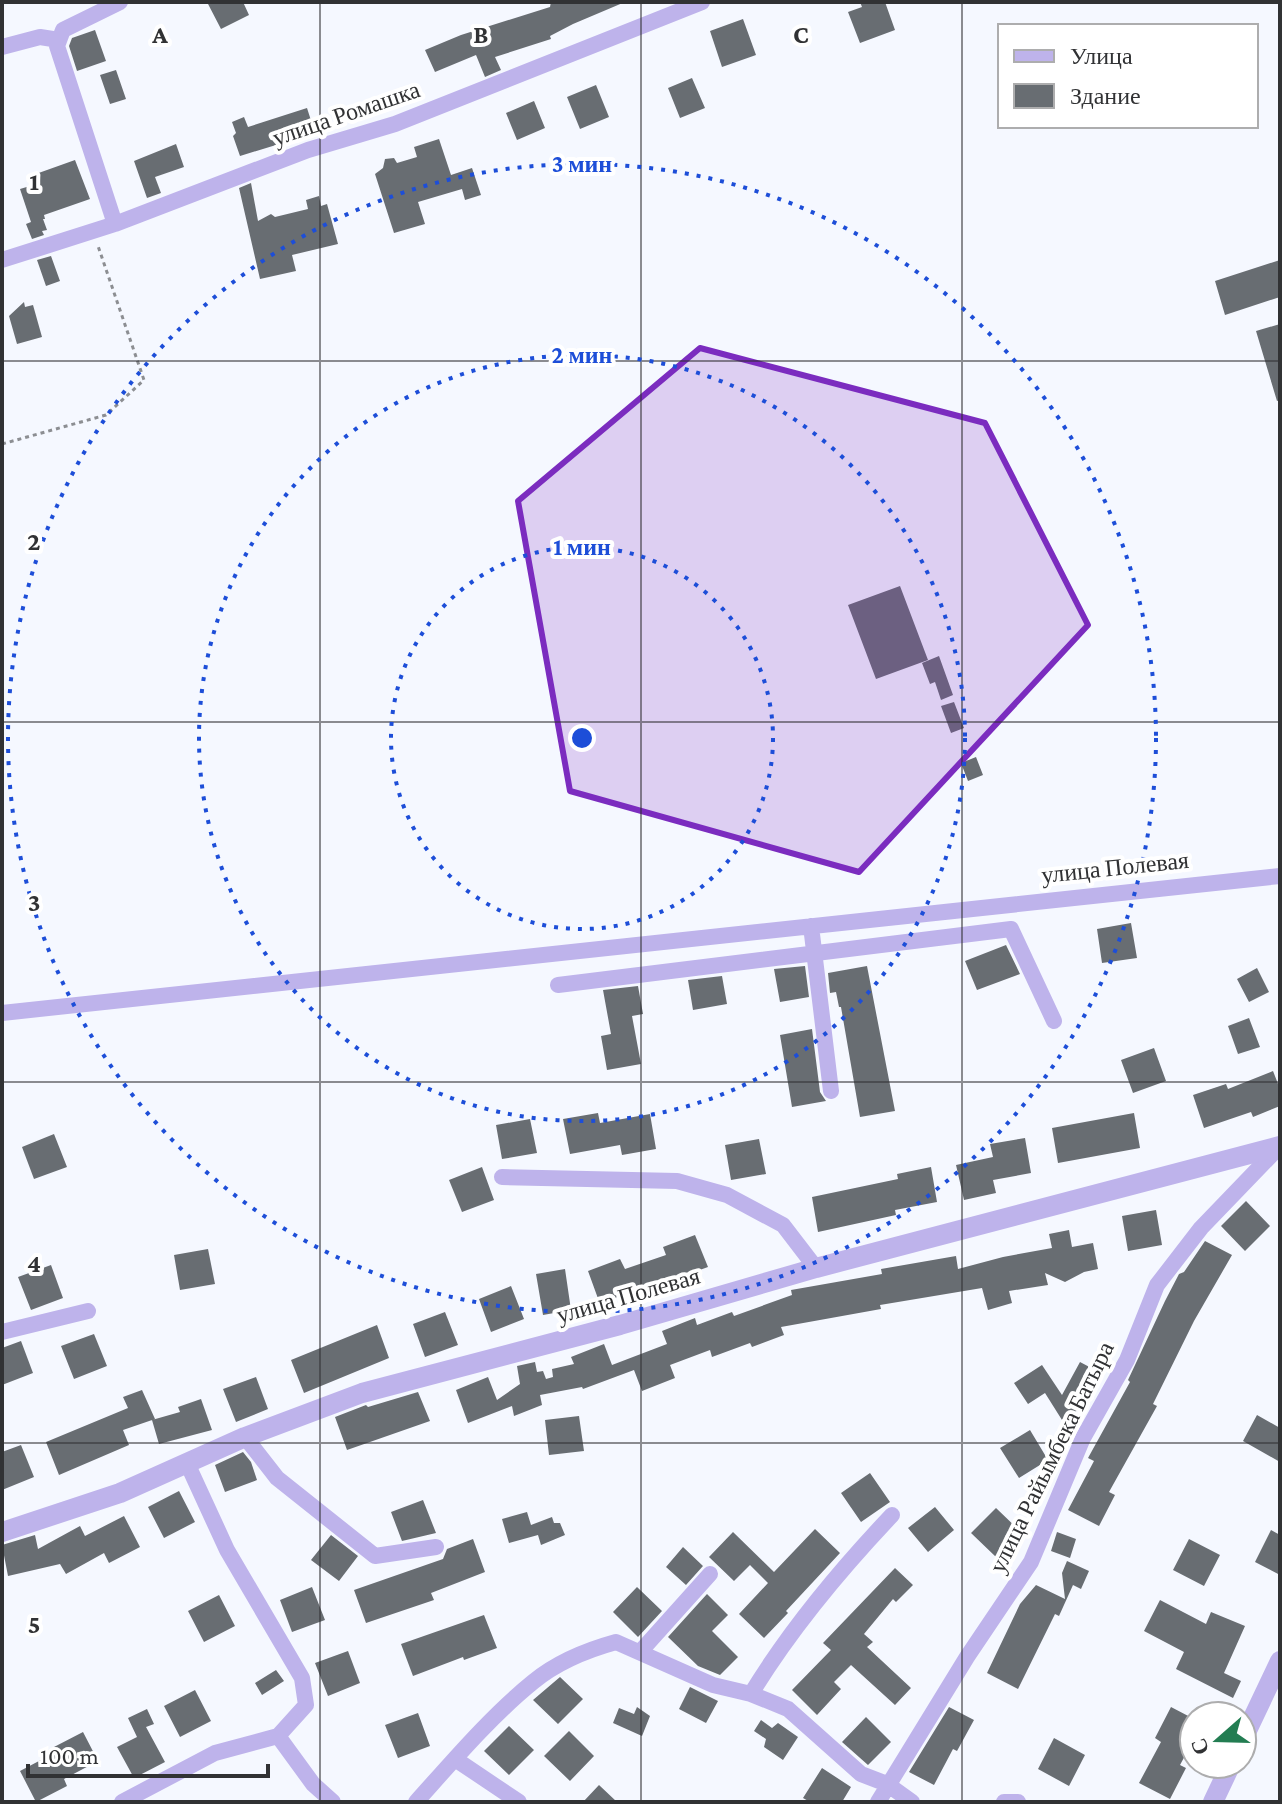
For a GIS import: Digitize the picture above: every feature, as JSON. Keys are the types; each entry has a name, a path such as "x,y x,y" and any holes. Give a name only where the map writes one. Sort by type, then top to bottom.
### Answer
{"street":[{"path":"115,224 57,46 63,30 120,2"},
{"name":"улица Ромашка","path":"2,260 115,224 308,150 395,124 702,2"},
{"path":"2,47 40,37 59,40"},
{"name":"улица Полевая","path":"2,1013 1280,876"},
{"path":"811,926 831,1091"},
{"path":"558,985 1011,929 1054,1021"},
{"name":"улица Полевая","path":"2,1532 120,1493 245,1437 362,1393 620,1325 816,1268 1280,1146"},
{"name":"улица Райымбека Батыра","path":"878,1802 1031,1562 1083,1438 1127,1360 1157,1285 1201,1228 1280,1146"},
{"path":"502,1177 677,1181 727,1195 783,1225 816,1268"},
{"path":"2,1332 88,1311"},
{"path":"245,1437 277,1478 375,1556 436,1547"},
{"path":"122,1802 215,1753 278,1736 306,1705 302,1678 227,1550 187,1463"},
{"path":"751,1694 781,1644 842,1568 892,1515"},
{"path":"640,1652 710,1574"},
{"path":"416,1802 534,1681 584,1651 616,1642 713,1685 751,1694 788,1709 861,1774 887,1784 912,1802"},
{"path":"1258,1707 1280,1661"},
{"path":"278,1736 313,1784 333,1802"},
{"path":"455,1759 519,1802"},
{"path":"1219,1799 1226,1780"},
{"path":"1004,1802 1018,1802"}],"path":[{"path":"2,444 106,415 144,380 92,231"}],"highlighted area":[{"path":"700,348 985,423 1088,625 859,872 570,791 518,501"}],"building":[{"path":"207,2 243,2 249,15 221,29"},
{"path":"551,2 625,2 573,24 550,36 551,39 495,57 501,70 485,77 476,55 435,72 425,50 461,35 550,7"},
{"path":"860,2 885,2 895,30 860,43 848,12 862,7"},
{"path":"743,19 756,55 722,67 710,31"},
{"path":"95,30 106,61 77,71 69,46 72,38"},
{"path":"116,70 126,99 110,104 100,75"},
{"path":"692,78 705,108 680,118 668,88"},
{"path":"596,85 609,117 580,129 567,97"},
{"path":"534,101 545,128 517,140 506,113"},
{"path":"307,108 315,133 240,156 232,122 244,117 248,127"},
{"path":"439,139 451,175 472,168 481,195 465,200 462,189 418,202 425,224 394,233 375,174 383,168 385,159 394,158 397,163 417,157 414,147"},
{"path":"176,144 184,167 155,177 161,193 147,198 134,161"},
{"path":"75,160 90,199 44,215 47,230 42,231 44,235 32,239 26,224 31,222 20,189 30,186 32,191 38,189 33,175"},
{"path":"251,183 258,221 271,214 275,217 308,209 306,200 319,196 321,206 327,204 338,244 292,255 296,271 260,279 239,188"},
{"path":"51,256 60,281 46,286 37,260"},
{"path":"1280,260 1280,297 1225,315 1215,281"},
{"path":"24,302 25,307 33,305 42,337 17,344 9,316"},
{"path":"1280,324 1280,400 1277,401 1256,331"},
{"path":"900,586 928,660 876,679 848,605"},
{"path":"939,656 953,695 941,700 935,682 930,684 922,663"},
{"path":"954,702 964,728 951,733 941,706"},
{"path":"976,757 983,775 968,781 961,763"},
{"path":"1131,923 1137,958 1102,963 1097,929"},
{"path":"1006,945 1020,974 977,990 965,961"},
{"path":"805,966 809,997 780,1002 774,969"},
{"path":"867,966 895,1111 860,1117 841,1007 836,992 830,993 828,973"},
{"path":"1257,968 1269,992 1249,1002 1237,979"},
{"path":"722,976 727,1004 693,1010 688,980"},
{"path":"638,986 643,1014 632,1016 641,1064 607,1070 601,1036 611,1034 603,990"},
{"path":"1249,1018 1260,1047 1238,1054 1228,1026"},
{"path":"812,1029 820,1092 826,1101 792,1107 780,1035"},
{"path":"1154,1048 1166,1081 1133,1093 1121,1060"},
{"path":"1273,1071 1280,1089 1280,1106 1253,1117 1251,1112 1204,1128 1193,1095 1226,1084 1228,1089"},
{"path":"598,1113 600,1123 650,1114 656,1149 622,1155 620,1145 570,1154 563,1119"},
{"path":"1134,1113 1140,1148 1058,1163 1052,1128"},
{"path":"530,1119 537,1153 502,1159 496,1125"},
{"path":"54,1134 67,1167 34,1179 22,1147"},
{"path":"1025,1138 1031,1173 993,1180 996,1193 964,1200 956,1165 993,1157 990,1144"},
{"path":"759,1139 766,1174 731,1180 725,1145"},
{"path":"482,1167 494,1200 462,1212 449,1180"},
{"path":"931,1167 937,1202 895,1210 896,1215 818,1232 812,1197 898,1179 897,1174"},
{"path":"1246,1201 1270,1226 1245,1251 1221,1226"},
{"path":"1156,1210 1162,1245 1128,1251 1122,1216"},
{"path":"1069,1230 1072,1247 1093,1243 1098,1269 1065,1282 1045,1273 1048,1285 1009,1291 1012,1303 988,1310 982,1288 880,1305 881,1309 781,1327 784,1335 752,1347 750,1343 712,1357 710,1350 670,1365 675,1378 642,1391 634,1370 583,1389 540,1395 542,1405 514,1416 512,1406 468,1423 456,1390 488,1377 497,1400 520,1384 517,1366 535,1362 537,1372 543,1371 546,1379 553,1377 552,1369 574,1364 571,1357 604,1344 612,1365 667,1344 662,1331 695,1318 697,1325 732,1312 734,1316 792,1295 791,1290 882,1274 881,1269 956,1256 958,1269 1052,1248 1049,1234"},
{"path":"695,1235 708,1267 647,1289 645,1286 600,1304 588,1271 620,1259 625,1269 666,1255 663,1247"},
{"path":"1205,1241 1232,1255 1194,1321 1153,1404 1157,1406 1109,1492 1115,1495 1099,1526 1068,1510 1094,1461 1088,1458 1130,1382 1128,1380 1165,1301 1179,1274 1184,1272"},
{"path":"208,1249 215,1284 180,1290 174,1255"},
{"path":"51,1265 63,1298 31,1310 18,1277"},
{"path":"565,1269 571,1310 543,1315 536,1274"},
{"path":"511,1286 524,1319 491,1332 479,1299"},
{"path":"445,1312 458,1345 425,1357 413,1324"},
{"path":"377,1325 389,1358 304,1393 291,1360"},
{"path":"94,1334 107,1366 74,1379 61,1346"},
{"path":"21,1341 33,1373 2,1385 2,1348"},
{"path":"1080,1362 1097,1371 1086,1391 1093,1395 1084,1413 1078,1410 1062,1420 1045,1393 1028,1404 1014,1383 1042,1365 1062,1395"},
{"path":"256,1377 268,1409 236,1422 223,1389"},
{"path":"142,1390 155,1419 123,1430 129,1445 59,1475 46,1442 128,1408 123,1397"},
{"path":"418,1392 430,1421 347,1450 335,1417 366,1405 368,1407"},
{"path":"201,1399 212,1430 159,1444 152,1420 180,1412 178,1407"},
{"path":"1257,1415 1280,1428 1280,1462 1243,1441"},
{"path":"579,1416 584,1451 549,1455 545,1420"},
{"path":"1030,1430 1048,1460 1019,1478 1000,1448"},
{"path":"21,1445 34,1477 2,1490 2,1452"},
{"path":"243,1452 251,1462 257,1480 225,1492 215,1465"},
{"path":"870,1473 890,1502 861,1522 841,1493"},
{"path":"179,1491 195,1522 164,1538 148,1507"},
{"path":"423,1500 436,1533 402,1541 391,1512"},
{"path":"935,1507 954,1530 928,1552 908,1528"},
{"path":"996,1508 1021,1532 996,1557 971,1533"},
{"path":"527,1512 531,1525 552,1517 554,1523 560,1523 565,1535 541,1545 538,1535 509,1543 502,1519"},
{"path":"124,1516 140,1547 109,1563 104,1553 66,1574 60,1564 8,1576 2,1545 35,1535 38,1549 80,1526 85,1536"},
{"path":"815,1529 840,1553 764,1638 739,1614 768,1583 750,1565 734,1581 709,1557 733,1532 774,1572"},
{"path":"1271,1530 1280,1535 1280,1575 1255,1562"},
{"path":"1057,1532 1076,1539 1070,1558 1051,1551"},
{"path":"331,1535 358,1556 339,1581 311,1560"},
{"path":"473,1539 485,1572 431,1593 434,1600 366,1623 354,1590 443,1559 447,1549"},
{"path":"1189,1539 1220,1555 1204,1586 1173,1570"},
{"path":"683,1547 703,1566 686,1585 666,1567"},
{"path":"1067,1561 1089,1571 1081,1589 1073,1585 1059,1616 1055,1614 1018,1689 987,1673 1020,1604 1036,1585 1065,1599 1062,1573"},
{"path":"895,1568 913,1585 896,1602 893,1599 864,1634 873,1642 867,1647 911,1688 895,1705 851,1665 834,1682 841,1689 817,1715 792,1690 831,1650 823,1643"},
{"path":"312,1587 325,1620 292,1632 280,1600"},
{"path":"637,1587 662,1611 638,1637 613,1612"},
{"path":"707,1594 728,1615 712,1631 738,1657 720,1675 698,1666 668,1637"},
{"path":"219,1595 235,1626 204,1642 188,1611"},
{"path":"1160,1600 1206,1624 1211,1612 1245,1626 1224,1673 1241,1681 1233,1698 1176,1669 1184,1652 1144,1631"},
{"path":"484,1615 497,1648 413,1676 401,1644"},
{"path":"348,1651 360,1683 328,1696 315,1663"},
{"path":"276,1670 284,1681 262,1695 255,1683"},
{"path":"560,1677 583,1699 558,1724 533,1700"},
{"path":"690,1687 718,1701 706,1723 679,1709"},
{"path":"195,1690 211,1721 180,1737 164,1706"},
{"path":"637,1707 650,1716 642,1736 613,1723 619,1708 634,1714"},
{"path":"949,1707 974,1720 957,1751 953,1749 934,1785 909,1772"},
{"path":"1171,1707 1178,1711 1180,1780 1170,1799 1139,1783 1161,1742 1155,1738"},
{"path":"147,1709 154,1724 146,1727 165,1762 134,1778 117,1747 137,1737 128,1718"},
{"path":"418,1713 430,1746 398,1758 385,1725"},
{"path":"866,1717 891,1742 868,1765 842,1742"},
{"path":"761,1720 772,1728 778,1723 798,1737 783,1760 764,1747 766,1739 754,1731"},
{"path":"509,1726 534,1750 509,1775 484,1751"},
{"path":"569,1731 594,1756 570,1781 544,1756"},
{"path":"83,1732 98,1761 64,1779 67,1786 36,1802 20,1771 56,1752 54,1747"},
{"path":"1054,1738 1085,1755 1069,1786 1038,1769"},
{"path":"822,1768 851,1787 842,1802 810,1802 803,1798"},
{"path":"599,1785 617,1802 583,1802"}]}
